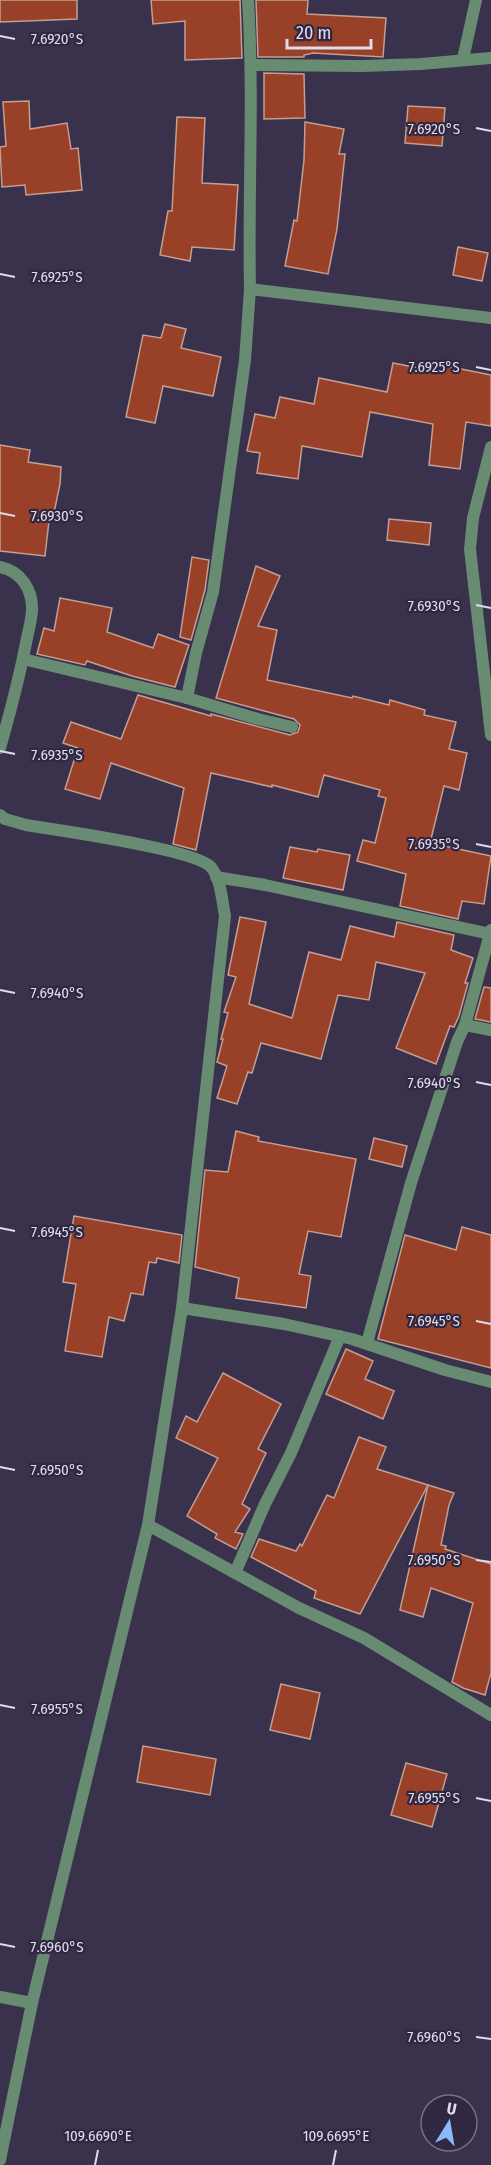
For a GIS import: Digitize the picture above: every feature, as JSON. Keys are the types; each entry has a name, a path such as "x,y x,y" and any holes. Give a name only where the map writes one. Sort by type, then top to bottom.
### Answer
{"street":[{"path":"186,698 213,592 243,372 250,289 249,171 252,65 248,0"},
{"path":"464,59 476,0"},
{"path":"252,65 374,66 491,58"},
{"path":"250,289 491,318"},
{"path":"491,447 473,518 470,549 491,735"},
{"path":"0,567 18,573 30,594 32,611 23,658 0,748"},
{"path":"23,658 292,727"},
{"path":"0,815 5,819 26,825 87,835 189,856 203,861 216,877 225,916 182,1308 148,1525 32,2003 0,2160"},
{"path":"216,877 491,932 465,1024 411,1183 367,1343"},
{"path":"465,1024 491,1030"},
{"path":"182,1308 284,1324 340,1336 445,1370 491,1382"},
{"path":"235,1573 291,1453 340,1336"},
{"path":"148,1525 298,1608 364,1638 491,1715"},
{"path":"0,1997 32,2003"}],"building":[{"path":"0,0 77,0 77,19 0,22"},
{"path":"151,0 240,0 242,58 185,60 185,21 153,24"},
{"path":"256,0 308,0 307,14 386,18 383,57 313,53 304,55 304,57 258,57"},
{"path":"264,73 304,74 305,118 264,119"},
{"path":"29,101 30,129 67,123 71,149 78,148 82,190 26,195 25,185 2,187 0,147 6,146 3,102"},
{"path":"408,106 445,108 442,146 405,143"},
{"path":"177,117 205,118 202,183 238,185 234,250 192,247 190,261 160,255 168,211 172,211"},
{"path":"305,122 344,129 339,154 345,154 337,229 328,274 285,266 294,220 297,221 304,160"},
{"path":"458,247 488,253 482,281 453,275"},
{"path":"165,324 186,329 181,348 221,357 213,396 163,386 155,423 126,417 143,335 161,338"},
{"path":"393,363 440,372 441,365 491,375 491,426 466,422 460,469 429,465 433,424 370,412 362,457 302,446 298,479 257,473 260,453 247,451 255,414 275,418 280,397 314,404 319,378 387,392"},
{"path":"0,445 30,450 28,462 61,467 54,513 50,512 45,556 0,551"},
{"path":"389,519 431,523 429,545 387,540"},
{"path":"192,557 209,560 205,590 191,640 180,637"},
{"path":"256,566 280,576 258,626 277,630 267,680 389,705 390,700 425,710 424,715 456,722 449,749 467,753 459,790 444,786 430,843 491,856 484,904 462,901 458,919 400,906 406,874 357,861 363,840 375,843 386,798 378,796 380,790 324,775 318,797 211,773 196,850 173,844 184,788 111,763 100,799 65,789 78,748 63,743 71,722 121,739 138,695 290,735 298,732 300,725 294,719 216,698"},
{"path":"60,598 112,608 107,632 153,648 158,634 189,645 175,687 87,661 85,665 37,654 44,628 54,631"},
{"path":"290,847 350,855 343,890 283,878"},
{"path":"240,917 266,922 249,1004 292,1018 309,952 341,960 350,926 394,937 397,922 454,935 451,950 473,958 465,983 468,983 459,1016 454,1027 450,1026 436,1064 396,1048 425,973 376,962 369,1000 338,995 321,1059 261,1043 252,1073 248,1072 237,1104 217,1098 227,1066 217,1062 228,1013 224,1012 236,977 228,975"},
{"path":"484,987 491,988 491,1022 475,1019"},
{"path":"236,1131 259,1137 258,1141 356,1159 341,1237 308,1231 299,1274 311,1276 306,1308 236,1298 239,1278 195,1267 205,1170 228,1172"},
{"path":"374,1138 407,1146 402,1167 369,1159"},
{"path":"74,1216 182,1235 179,1263 157,1258 156,1263 149,1262 143,1295 131,1293 124,1321 109,1317 102,1357 65,1351 76,1284 63,1282"},
{"path":"462,1227 491,1235 491,1368 378,1339 405,1235 456,1250"},
{"path":"346,1349 373,1361 365,1379 394,1391 383,1419 326,1394"},
{"path":"223,1373 281,1404 258,1449 266,1453 242,1504 250,1509 235,1532 243,1534 236,1549 215,1538 217,1534 187,1516 218,1458 176,1438 186,1416 197,1422"},
{"path":"359,1437 386,1447 377,1469 428,1485 360,1614 314,1598 316,1591 251,1557 259,1539 296,1551 300,1544 302,1546 327,1495 334,1498"},
{"path":"428,1485 454,1493 449,1505 441,1545 446,1546 445,1549 491,1564 491,1673 485,1695 452,1682 473,1603 431,1588 423,1617 400,1610"},
{"path":"281,1684 320,1693 310,1739 270,1730"},
{"path":"143,1746 216,1759 210,1795 137,1782"},
{"path":"406,1763 447,1774 432,1827 391,1815"}]}
